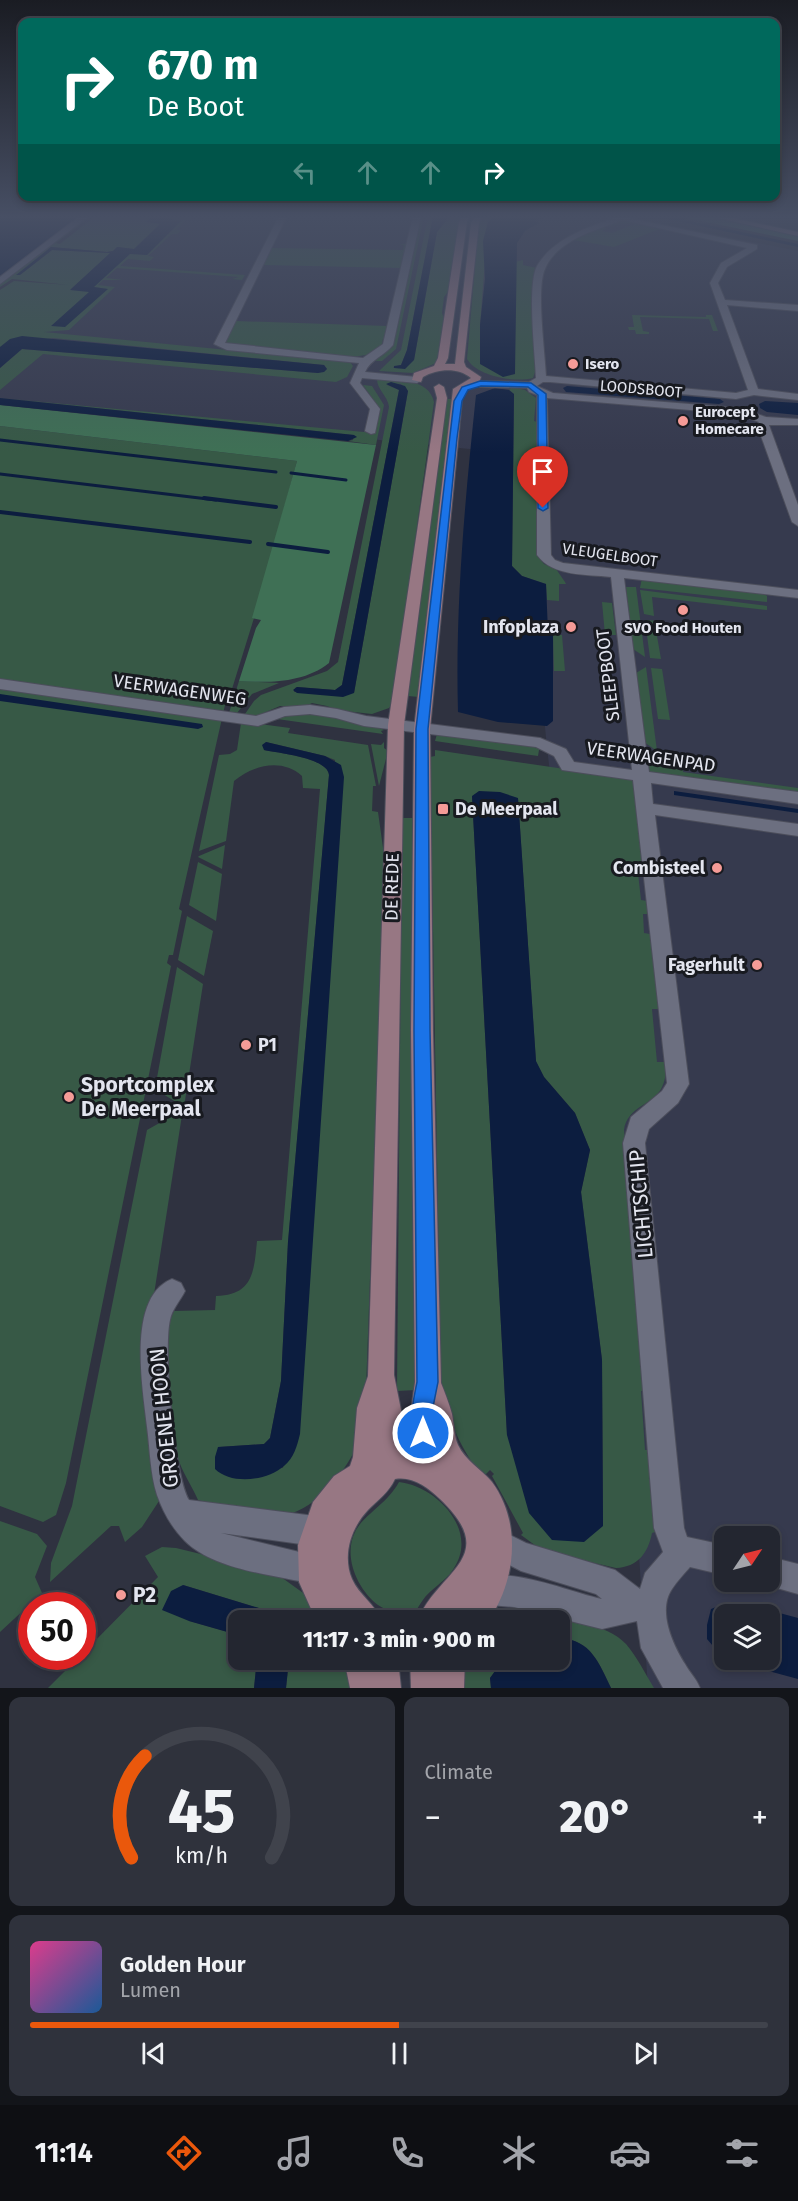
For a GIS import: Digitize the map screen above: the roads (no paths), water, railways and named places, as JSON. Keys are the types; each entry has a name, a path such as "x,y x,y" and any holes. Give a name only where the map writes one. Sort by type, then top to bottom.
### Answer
{"main road":[{"path":"442,364 452,295"},
{"path":"464,365 468,295"},
{"path":"442,364 464,365 480,380 460,393 429,386 427,375 442,364"},
{"name":"DE REDE","path":"374,1468 367,1457 371,1408 381,1375 396,722 429,386"},
{"name":"DE REDE","path":"442,1465 423,1433 422,1412 428,1382 422,1031 422,726 460,393"},
{"path":"325,1610 323,1570 315,1531 330,1500 344,1484 374,1468 442,1465 488,1540 497,1567 490,1590 475,1610"},
{"path":"323,1570 345,1516 371,1489 374,1468"},
{"path":"441,1610 472,1572 488,1540"},
{"path":"323,1570 357,1610"},
{"path":"362,1670 366,1688"},
{"path":"383,1670 385,1688"},
{"path":"426,1670 427,1688"},
{"path":"448,1688 449,1670"}],"street":[{"path":"242,295 218,342 220,346 362,369 429,386"},
{"path":"371,431 375,409 355,383 362,369 388,345 399,295"},
{"path":"537,295 534,390 542,394"},
{"path":"716,295 754,393"},
{"path":"720,302 798,308"},
{"name":"LOODSBOOT","path":"480,380 736,396 754,393 798,398"},
{"name":"LOODSBOOT","path":"542,394 739,411 765,420 798,422"},
{"name":"VLEUGELBOOT","path":"542,394 544,555 550,563 561,567 798,594"},
{"path":"736,396 739,411"},
{"path":"765,420 763,425 798,522"},
{"name":"SLEEPBOOT","path":"616,573 644,808"},
{"name":"VEERWAGENWEG","path":"0,684 258,721 281,710 298,708 351,716 364,721 422,726"},
{"name":"VEERWAGENPAD","path":"422,726 545,744 564,756 568,766 798,798"},
{"path":"644,808 798,830"},
{"name":"LICHTSCHIP","path":"644,808 678,1084 670,1097 639,1124 634,1143 669,1528 679,1556"},
{"name":"GROENE HOON","path":"172,1291 163,1299 157,1323 154,1371 172,1497 181,1513 205,1541 217,1546 323,1570"},
{"name":"GROENE HOON","path":"181,1513 315,1531"},
{"path":"488,1540 521,1556 604,1581 644,1608 657,1648 676,1680 684,1688"},
{"path":"644,1608 656,1584 679,1556 689,1551 714,1557"},
{"path":"780,1574 798,1579"},
{"path":"490,1590 514,1592 602,1614 644,1608"}],"water":[{"path":"86,295 101,295 65,327 51,326"},
{"path":"418,295 426,295 414,360 405,369 394,368 394,366 401,365 407,350"},
{"path":"483,295 516,295 515,374 503,377 480,364 480,325"},
{"path":"22,336 324,365 327,369 318,373 22,349 0,368 0,347 10,339"},
{"path":"391,382 405,386 408,391 354,693 343,697 297,693 293,690 297,687 335,690 342,685 399,390 386,384"},
{"path":"567,386 720,399 724,402 719,404 566,392 563,388"},
{"path":"495,388 509,390 514,394 512,566 522,576 546,584 548,632 553,633 553,721 547,726 498,722 458,712 459,593 476,395"},
{"path":"0,398 357,437 348,441 0,405"},
{"path":"765,401 798,403 798,415 767,412 760,408 759,404"},
{"path":"0,694 202,724 203,727 198,729 0,701"},
{"path":"266,742 325,756 341,765 344,777 300,1434 293,1456 284,1466 259,1478 239,1479 222,1474 215,1469 218,1447 264,1444 270,1438 281,1381 288,1242 329,775 327,769 312,760 264,750 262,745"},
{"path":"479,791 500,792 518,798 536,1061 544,1077 575,1113 590,1150 581,1192 602,1360 603,1526 584,1542 552,1540 529,1513 507,1435 472,796"},
{"path":"674,791 798,809 798,813 674,795"},
{"path":"183,1585 265,1610 228,1610 228,1632 189,1621 162,1610 171,1591"},
{"path":"714,1608 714,1647 707,1639 707,1625 711,1609"},
{"path":"780,1613 798,1618 798,1679 765,1670 780,1670"},
{"path":"570,1640 579,1643 593,1654 611,1688 491,1688 490,1678 496,1670 570,1670"},
{"path":"256,1670 288,1670 286,1688 254,1688"}],"waterway":[{"path":"0,440 276,472"},
{"path":"291,473 346,480"},
{"path":"0,474 216,500"},
{"path":"204,498 276,507"},
{"path":"0,512 250,542"},
{"path":"268,544 328,552"}],"place":[{"name":"Isero","path":"573,364"},
{"name":"Eurocept Homecare","path":"683,421"},
{"name":"SVO Food Houten","path":"683,610"},
{"name":"Infoplaza","path":"571,627"},
{"name":"De Meerpaal","path":"443,809"},
{"name":"Combisteel","path":"717,868"},
{"name":"Fagerhult","path":"757,965"},
{"name":"P1","path":"246,1045"},
{"name":"Sportcomplex De Meerpaal","path":"69,1097"},
{"name":"P2","path":"121,1595"}]}
